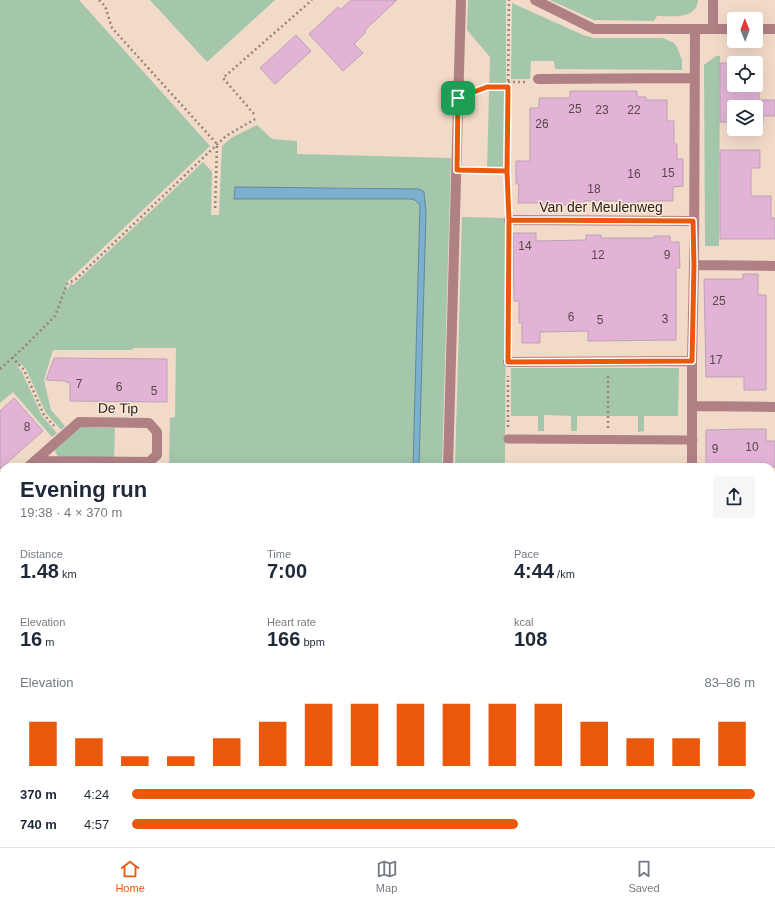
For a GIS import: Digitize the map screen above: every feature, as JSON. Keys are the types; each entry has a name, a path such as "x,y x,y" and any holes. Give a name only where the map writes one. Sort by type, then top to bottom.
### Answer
{"street":[{"path":"448,463 461,0"},
{"path":"535,0 594,29 727,29"},
{"path":"713,0 713,29"},
{"path":"692,463 695,29"},
{"path":"763,29 775,29"},
{"path":"538,79 694,78"},
{"name":"Van der Meulenweg","path":"509,220 693,221"},
{"path":"694,265 775,266"},
{"path":"508,362 692,361"},
{"path":"693,406 775,407"},
{"name":"De Tip","path":"33,463 79,422 149,423 157,432 158,456 149,462 47,461 40,457"}],"lane":[{"path":"508,440 693,440"}],"path":[{"path":"99,0 105,6 112,28 217,144 215,211"},
{"path":"254,114 223,78 312,0"},
{"path":"508,440 509,220 507,171 510,0"},
{"path":"458,98 487,87 508,87"},
{"path":"0,368 55,316 67,284 76,279 226,136 257,118"},
{"path":"457,170 507,171"},
{"path":"12,357 24,370 44,415 63,436"},
{"path":"608,362 608,440"}],"green space":[{"path":"0,0 79,0 210,146 66,283 67,290 71,283 73,285 203,162 212,172 211,215 219,215 222,146 231,138 257,125 272,139 297,141 297,154 451,158 442,463 419,463 425,197 373,188 235,187 234,198 411,199 415,200 420,205 413,463 169,463 170,418 175,417 176,348 133,348 132,350 53,350 44,380 51,410 65,426 61,430 46,413 26,369 20,363 17,366 22,372 42,416 57,433 52,437 13,392 0,403"},
{"path":"150,0 275,0 207,62"},
{"path":"468,0 506,0 506,167 487,168 490,57 467,30"},
{"path":"550,0 698,1 696,7 688,14 682,16 657,16 654,21 594,20"},
{"path":"512,3 583,35 594,38 663,38 674,43 677,47 682,60 682,70 555,69 554,61 531,61 530,79 511,79"},
{"path":"716,56 720,56 719,246 705,246 704,65"},
{"path":"462,217 506,218 505,463 455,463"},
{"path":"511,368 679,368 678,416 644,416 644,431 638,432 638,416 577,416 577,431 571,431 571,416 544,415 544,431 538,431 538,416 511,416"},
{"path":"79,427 115,428 114,459 59,458 55,451 56,447"}],"water":[{"path":"235,187 419,189 424,192 426,212 419,463 413,463 420,205 415,200 411,199 234,199"}],"building":[{"path":"351,0 397,0 365,30 366,32 354,44 363,53 343,71 309,34 338,7 340,10"},
{"path":"296,35 311,51 275,84 260,68"},
{"path":"720,63 727,63 727,92 759,92 759,100 727,100 727,122 720,122"},
{"path":"570,91 637,91 637,97 646,97 646,100 667,100 667,121 674,121 674,144 677,144 677,159 683,159 683,186 673,187 673,201 638,201 638,203 620,203 620,201 584,201 584,205 542,205 542,203 518,203 519,184 516,184 516,161 530,161 530,108 539,108 539,98 570,98"},
{"path":"763,100 775,100 775,116 763,116"},
{"path":"720,150 760,150 760,168 751,168 751,196 771,196 771,218 775,218 775,239 720,239"},
{"path":"513,233 536,233 536,241 586,240 586,235 601,235 601,238 654,238 654,236 670,236 670,242 679,242 680,268 676,268 676,340 588,341 588,331 540,332 540,343 522,343 522,323 519,323 519,301 514,301"},
{"path":"743,274 758,274 758,295 766,295 766,390 744,390 744,377 706,377 704,279 743,279"},
{"path":"54,358 167,359 167,402 70,401 70,383 66,381 46,380"},
{"path":"14,398 43,431 7,463 0,463 0,411"},
{"path":"766,429 766,441 775,441 775,463 706,463 706,430"}],"route":[{"path":"458,98 457,170 507,171 509,220 508,362 692,361 694,265 693,221 509,220 507,171 508,87 487,87 458,98"}]}
